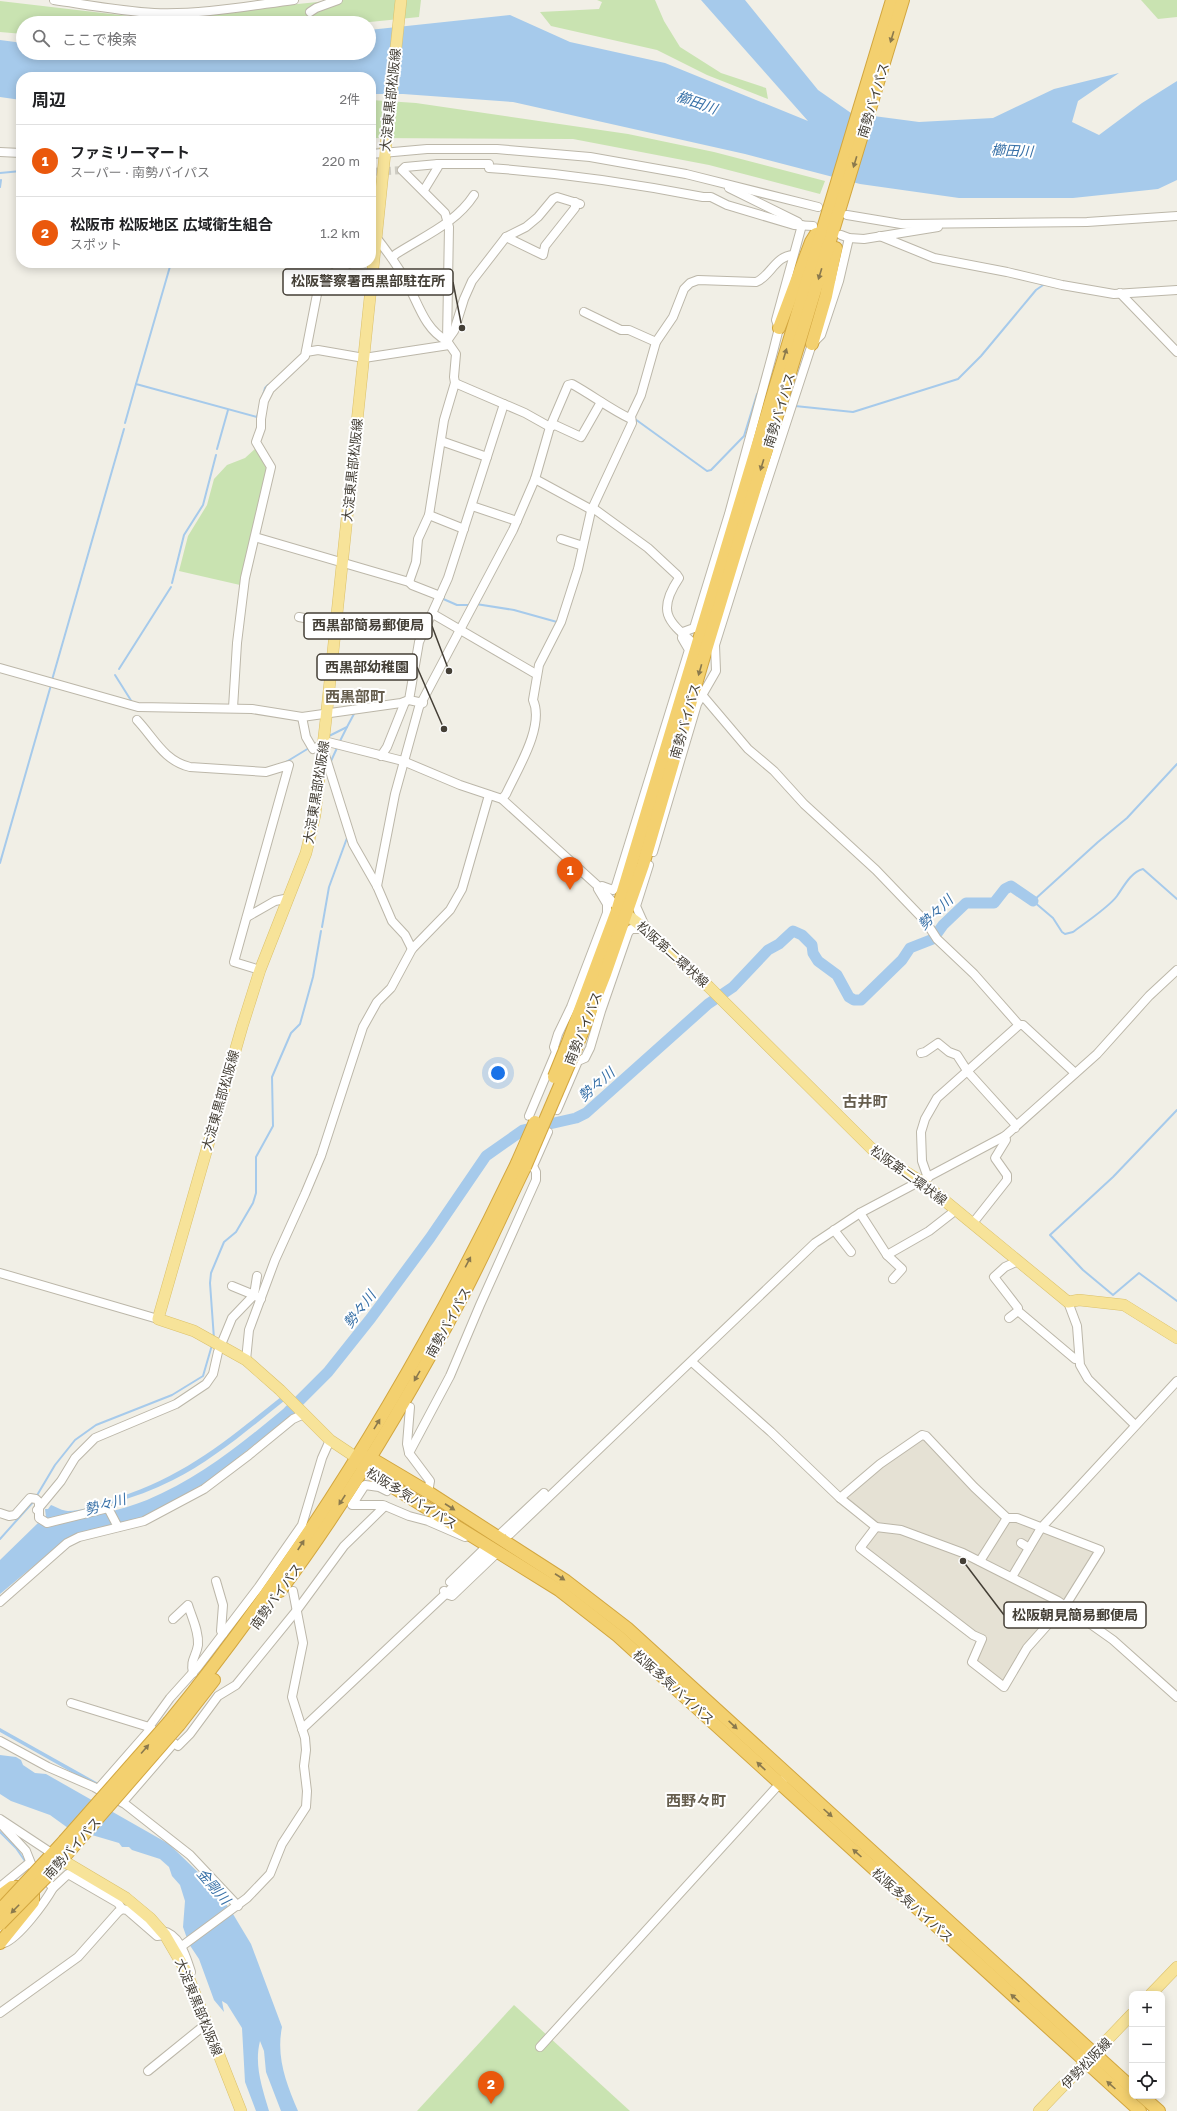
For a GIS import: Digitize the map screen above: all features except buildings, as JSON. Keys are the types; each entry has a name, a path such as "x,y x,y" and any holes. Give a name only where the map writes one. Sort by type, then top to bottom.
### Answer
{"highway":[{"name":"南勢バイパス","path":"0,1924 28,1889 174,1724 212,1669 363,1461 463,1295 521,1165 571,1047 622,911 833,213 892,0"},
{"name":"南勢バイパス","path":"833,213 903,0"},
{"path":"779,328 811,242 833,213"},
{"path":"812,344 826,296 839,232 833,213"},
{"name":"松阪多気バイパス","path":"363,1461 391,1485 470,1534 491,1551 559,1590 618,1636 783,1779 1090,2058 1140,2111"},
{"name":"松阪多気バイパス","path":"363,1461 428,1492 505,1538 566,1581 627,1628 783,1779"},
{"path":"0,1896 12,1887 28,1889 33,1902 0,1944"},
{"name":"南勢バイパス","path":"0,1910 28,1889"},
{"name":"松阪多気バイパス","path":"1090,2058 1129,2086"},
{"path":"1145,2099 1159,2111"}],"main road":[{"name":"大淀東黒部松阪線","path":"376,220 385,152 401,0"},
{"name":"大淀東黒部松阪線","path":"158,1318 242,1027 260,970 306,853 315,815 319,744 326,714 364,356 371,268"},
{"name":"松阪第二環状線","path":"622,911 643,927 709,987 877,1154 925,1180 956,1210 1068,1302"},
{"path":"1068,1302 1079,1300 1124,1304 1177,1338"},
{"path":"158,1318 216,1342 246,1360 280,1390 330,1440 363,1461"},
{"name":"大淀東黒部松阪線","path":"57,1857 126,1898 164,1933 176,1951 192,1987 241,2111"},
{"path":"1154,1991 1177,1967"},
{"name":"伊勢松阪線","path":"1039,2111 1129,2017"}],"street":[{"path":"54,0 155,13 179,13 294,0"},
{"path":"310,12 338,0"},
{"path":"376,153 427,149 525,151 622,161 719,181 833,213 901,224 1087,222 1177,216"},
{"path":"0,152 16,153"},
{"path":"0,158 5,158 10,153"},
{"path":"448,343 448,222 445,213 424,190 402,170 405,167 438,164 489,164 489,168 550,172 638,184 703,197 711,197 727,205 794,225 802,224"},
{"path":"424,190 438,167 438,164"},
{"path":"719,181 802,224 813,226"},
{"path":"392,258 396,254 448,222 466,207 474,195"},
{"path":"448,343 464,299 472,282 506,237 530,224 553,199 557,197 578,203 545,246 543,255 506,237"},
{"path":"683,632 694,628 764,395 779,328 776,320 802,224"},
{"path":"558,1110 578,1061 585,1058 590,1048 628,933 631,929 641,930 643,927 644,922 638,914 636,906 697,704 716,671 716,645 790,401 812,344 821,335 840,281 845,237 864,239 933,229 944,224"},
{"path":"880,236 934,258 1007,272 1062,285 1120,293 1177,290"},
{"path":"376,238 392,258 407,282 429,328 448,343 454,349 456,354 455,383 444,420 429,515 418,539 416,562 409,582"},
{"path":"502,799 506,794 534,733 535,705 533,700 536,689 536,674 561,622 578,569 591,509 632,423 631,419 650,367 656,342 673,317 684,289 690,283 698,280 756,282 761,280 778,262 788,255 793,255"},
{"path":"233,708 237,643 242,598 254,537 271,467 256,442 261,428 264,401 270,389 287,374 306,352 318,289 330,275 342,268"},
{"path":"1120,293 1177,352"},
{"path":"584,312 621,330 629,330 656,342"},
{"path":"306,352 318,350 364,356 448,343"},
{"path":"455,383 544,422 550,427"},
{"path":"377,886 395,794 419,707 423,703 517,521 535,479 550,427 568,385 572,384 631,419"},
{"path":"550,427 555,425 581,437 601,402"},
{"path":"381,756 387,747 407,701 419,642 440,597 472,506 504,404"},
{"path":"441,441 487,456"},
{"path":"535,479 591,509 648,548 677,575 679,578 667,599 666,610 669,619 715,663"},
{"path":"472,506 517,521"},
{"path":"429,515 464,529"},
{"path":"254,537 342,561 409,582 412,585 440,597"},
{"path":"561,539 582,545"},
{"path":"433,614 536,674"},
{"path":"299,616 335,624"},
{"path":"599,887 613,890 616,886 688,650 682,638 683,632"},
{"path":"0,668 131,706 233,708 258,710 302,717 407,701 423,703"},
{"path":"702,696 748,749 774,771 804,804 876,870 926,922 937,939 974,974 1019,1025 1023,1025 1075,1073"},
{"path":"302,717 306,737 319,744 328,742 403,761 460,785 502,799 599,887 622,911"},
{"path":"137,720 153,741 180,765 266,772 289,765 234,962 260,970"},
{"path":"319,744 353,844 377,886 392,921 410,943 412,949"},
{"path":"246,1360 249,1330 257,1297 321,1156 368,1016 377,1002 391,988 412,949 450,910 462,889 489,795"},
{"path":"529,1116 556,1052 554,1046 558,1034 571,1007 607,913 608,907 599,893 599,887"},
{"path":"247,917 275,901 289,898"},
{"path":"505,1538 551,1501 554,1491 692,1362 815,1243 860,1213 925,1180 1005,1136 1097,1054 1149,996 1177,970"},
{"path":"925,1180 920,1144 921,1132 925,1119 937,1098 1019,1025"},
{"path":"921,1053 938,1043 949,1052 956,1055 968,1072 1015,1124 1015,1128"},
{"path":"408,1452 450,1376 536,1180 536,1172 533,1166 548,1132"},
{"path":"973,1223 1007,1180 1007,1175 995,1158 1006,1140 1005,1136"},
{"path":"888,1255 929,1231 956,1210"},
{"path":"860,1213 888,1255 902,1269 893,1279"},
{"path":"834,1230 851,1252"},
{"path":"1018,1261 1005,1267 994,1277 1018,1308 1018,1311 1075,1359 1078,1359"},
{"path":"0,1273 158,1318"},
{"path":"38,1510 61,1481 75,1458 95,1438 176,1404 206,1384 212,1374 216,1342 232,1318 257,1297 257,1276"},
{"path":"232,1286 257,1297"},
{"path":"1068,1302 1077,1326 1078,1359 1088,1379 1135,1425"},
{"path":"1009,1318 1018,1311"},
{"path":"692,1362 771,1432 840,1498 876,1527 901,1530 980,1561 1064,1605 1113,1640 1177,1697"},
{"path":"1012,1577 1041,1528 1177,1381"},
{"path":"410,1407 407,1444 408,1452 430,1482 428,1492"},
{"path":"0,1602 67,1543 117,1526 144,1522 204,1489 249,1455 293,1418 302,1413"},
{"path":"840,1498 880,1464 922,1435 926,1436 974,1487 1007,1518 1017,1518 1100,1550 1067,1603 1027,1648 1004,1688 972,1662 982,1639 967,1630 860,1548 876,1527"},
{"path":"98,1789 148,1732 149,1727 170,1698 193,1673 270,1574 302,1525 322,1458 330,1440"},
{"path":"391,1485 387,1491 379,1487 365,1485 352,1505 385,1506 409,1516 428,1521 465,1537 470,1534"},
{"path":"505,1538 548,1490 554,1491"},
{"path":"0,1513 9,1516 15,1515 30,1498 36,1499 38,1502 39,1518 47,1523 94,1511 110,1509 117,1526"},
{"path":"71,1703 149,1727 178,1746 186,1738 218,1696 236,1685 297,1610 344,1546 385,1506"},
{"path":"980,1561 1007,1518"},
{"path":"1021,1543 1029,1548"},
{"path":"491,1551 452,1596 446,1594 443,1589 491,1551"},
{"path":"216,1581 223,1604 221,1631 224,1634"},
{"path":"183,1945 247,1898 272,1871 284,1838 304,1812 307,1791 304,1766 306,1750 303,1732 292,1697 303,1643 293,1591"},
{"path":"303,1732 446,1594"},
{"path":"173,1619 188,1605 198,1632 198,1645 191,1664 193,1673"},
{"path":"0,1741 48,1768 98,1789 123,1802 190,1855 236,1907"},
{"path":"123,1802 174,1743"},
{"path":"540,2048 708,1866 783,1779"},
{"path":"0,1819 57,1857"},
{"path":"0,1822 26,1851 42,1873 42,1906 16,1934 7,1942 0,1944"},
{"path":"0,1887 42,1873 68,1874 118,1903 122,1909 127,1910 157,1936 169,1932 183,1945 192,1978 192,1987"},
{"path":"0,2013 78,1957 122,1909"},
{"path":"148,2071 206,2024"}],"shaded area":[{"path":"924,1437 973,1489 1017,1521 1097,1551 1065,1602 1004,1684 975,1661 986,1637 977,1634 863,1547 880,1526 844,1498 880,1468"}],"green space":[{"path":"337,0 421,0 419,17 376,21 376,16 183,16"},
{"path":"597,0 655,0 664,21 680,47 721,73 766,88 768,99 707,75 657,50 551,26 540,12 599,9 602,2"},
{"path":"1141,0 1177,0 1177,17 1158,19"},
{"path":"0,1 128,16 16,16 16,33 0,32"},
{"path":"376,100 416,103 628,134 714,152 825,181 820,194 709,165 573,139 376,138"},
{"path":"256,448 268,467 240,585 179,571 188,536 207,505 214,479 227,465 245,458"},
{"path":"514,2005 630,2111 417,2111"}],"water":[{"name":"櫛田川","path":"701,0 745,0 818,90 851,113 919,122 993,118 1054,89 1119,73 1078,101 1072,122 1099,135 1142,103 1177,81 1177,180 1158,189 1073,198 959,198 860,184 745,154 513,102 403,94 376,94 376,72 16,72 16,99 0,97 0,40 16,42 16,60 376,60 376,29 510,15 570,42 665,63 808,121"},
{"path":"281,1397 284,1401 244,1433 216,1454 173,1480 128,1499 49,1520 45,1527 58,1525 60,1521 62,1523 105,1513 147,1500 167,1491 204,1470 288,1405 295,1412 209,1481 142,1518 75,1536 54,1549 0,1594 0,1560 38,1523 42,1524 46,1517 45,1509 48,1509 51,1505 66,1511 83,1509 157,1482 179,1471 220,1445"},
{"path":"0,1728 100,1784 96,1786 0,1732"},
{"path":"0,1755 16,1757 21,1760 23,1765 35,1773 46,1774 169,1844 205,1879 230,1909 251,1944 282,2027 280,2049 283,2070 298,2111 281,2111 266,2072 264,2051 260,2041 258,2050 258,2067 261,2085 269,2111 256,2111 245,2082 242,2028 227,2004 222,2001 224,2012 214,2000 199,1959 189,1944 183,1927 185,1901 180,1885 172,1876 169,1867 160,1859 132,1850 129,1847 122,1847 119,1843 68,1828 50,1815 11,1801 0,1794"}],"waterway":[{"path":"0,173 16,171"},
{"path":"0,187 1,180"},
{"path":"170,268 136,384 257,417 258,413"},
{"path":"795,406 853,412 958,379 981,356 1036,290 1046,283"},
{"path":"125,423 136,384"},
{"path":"263,395 265,388 268,385"},
{"path":"635,419 707,471 711,470 744,436 757,394"},
{"path":"217,449 228,410"},
{"path":"52,680 124,429"},
{"path":"172,583 184,535 203,505 216,455"},
{"path":"119,669 171,587"},
{"path":"441,598 457,605 470,605"},
{"path":"476,604 514,610 557,622"},
{"path":"115,675 132,702"},
{"path":"0,863 51,685"},
{"path":"329,736 347,727 355,712"},
{"path":"340,741 347,727"},
{"path":"286,762 309,748"},
{"path":"331,761 337,748"},
{"name":"勢々川","path":"1177,764 1127,818 1098,842 1033,901 1053,918 1065,934 1073,932 1103,910 1117,896 1131,876 1143,869 1177,899"},
{"path":"322,927 329,887 347,838"},
{"name":"勢々川","path":"289,1411 328,1372 371,1318 430,1238 486,1156 523,1130 576,1118 586,1113 708,1004 733,987 768,950 779,944 793,931 802,935 812,945 813,953 818,961 837,975 849,997 854,1000 861,1000 902,960 910,948 933,939 943,925 966,903 994,903 1005,889 1011,886 1033,901"},
{"path":"214,1339 210,1283 211,1273 224,1242 236,1232 253,1203 256,1193 256,1157 273,1126 272,1077 291,1033 300,1024 313,977 321,931"},
{"path":"1177,1110 1113,1177 1050,1235 1083,1270 1113,1295 1139,1273 1177,1301"},
{"path":"36,1497 55,1465 75,1440 96,1425 172,1395 203,1376 212,1345"},
{"path":"0,1539 34,1501"},
{"path":"0,1832 16,1848 25,1861"}],"tunnel":[{"path":"376,172 402,170"}],"place":[{"name":"松阪警察署西黒部駐在所","path":"462,328"},
{"name":"西黒部簡易郵便局","path":"449,671"},
{"name":"西黒部幼稚園","path":"444,729"},
{"name":"ファミリーマート","path":"570,890"},
{"name":"松阪朝見簡易郵便局","path":"963,1561"},
{"name":"松阪市 松阪地区 広域衛生組合","path":"491,2104"}],"district":[{"name":"西黒部町","path":"355,696"},
{"name":"古井町","path":"865,1101"},
{"name":"西野々町","path":"696,1800"}],"water label":[{"name":"金剛川","path":"214,1886"}]}
